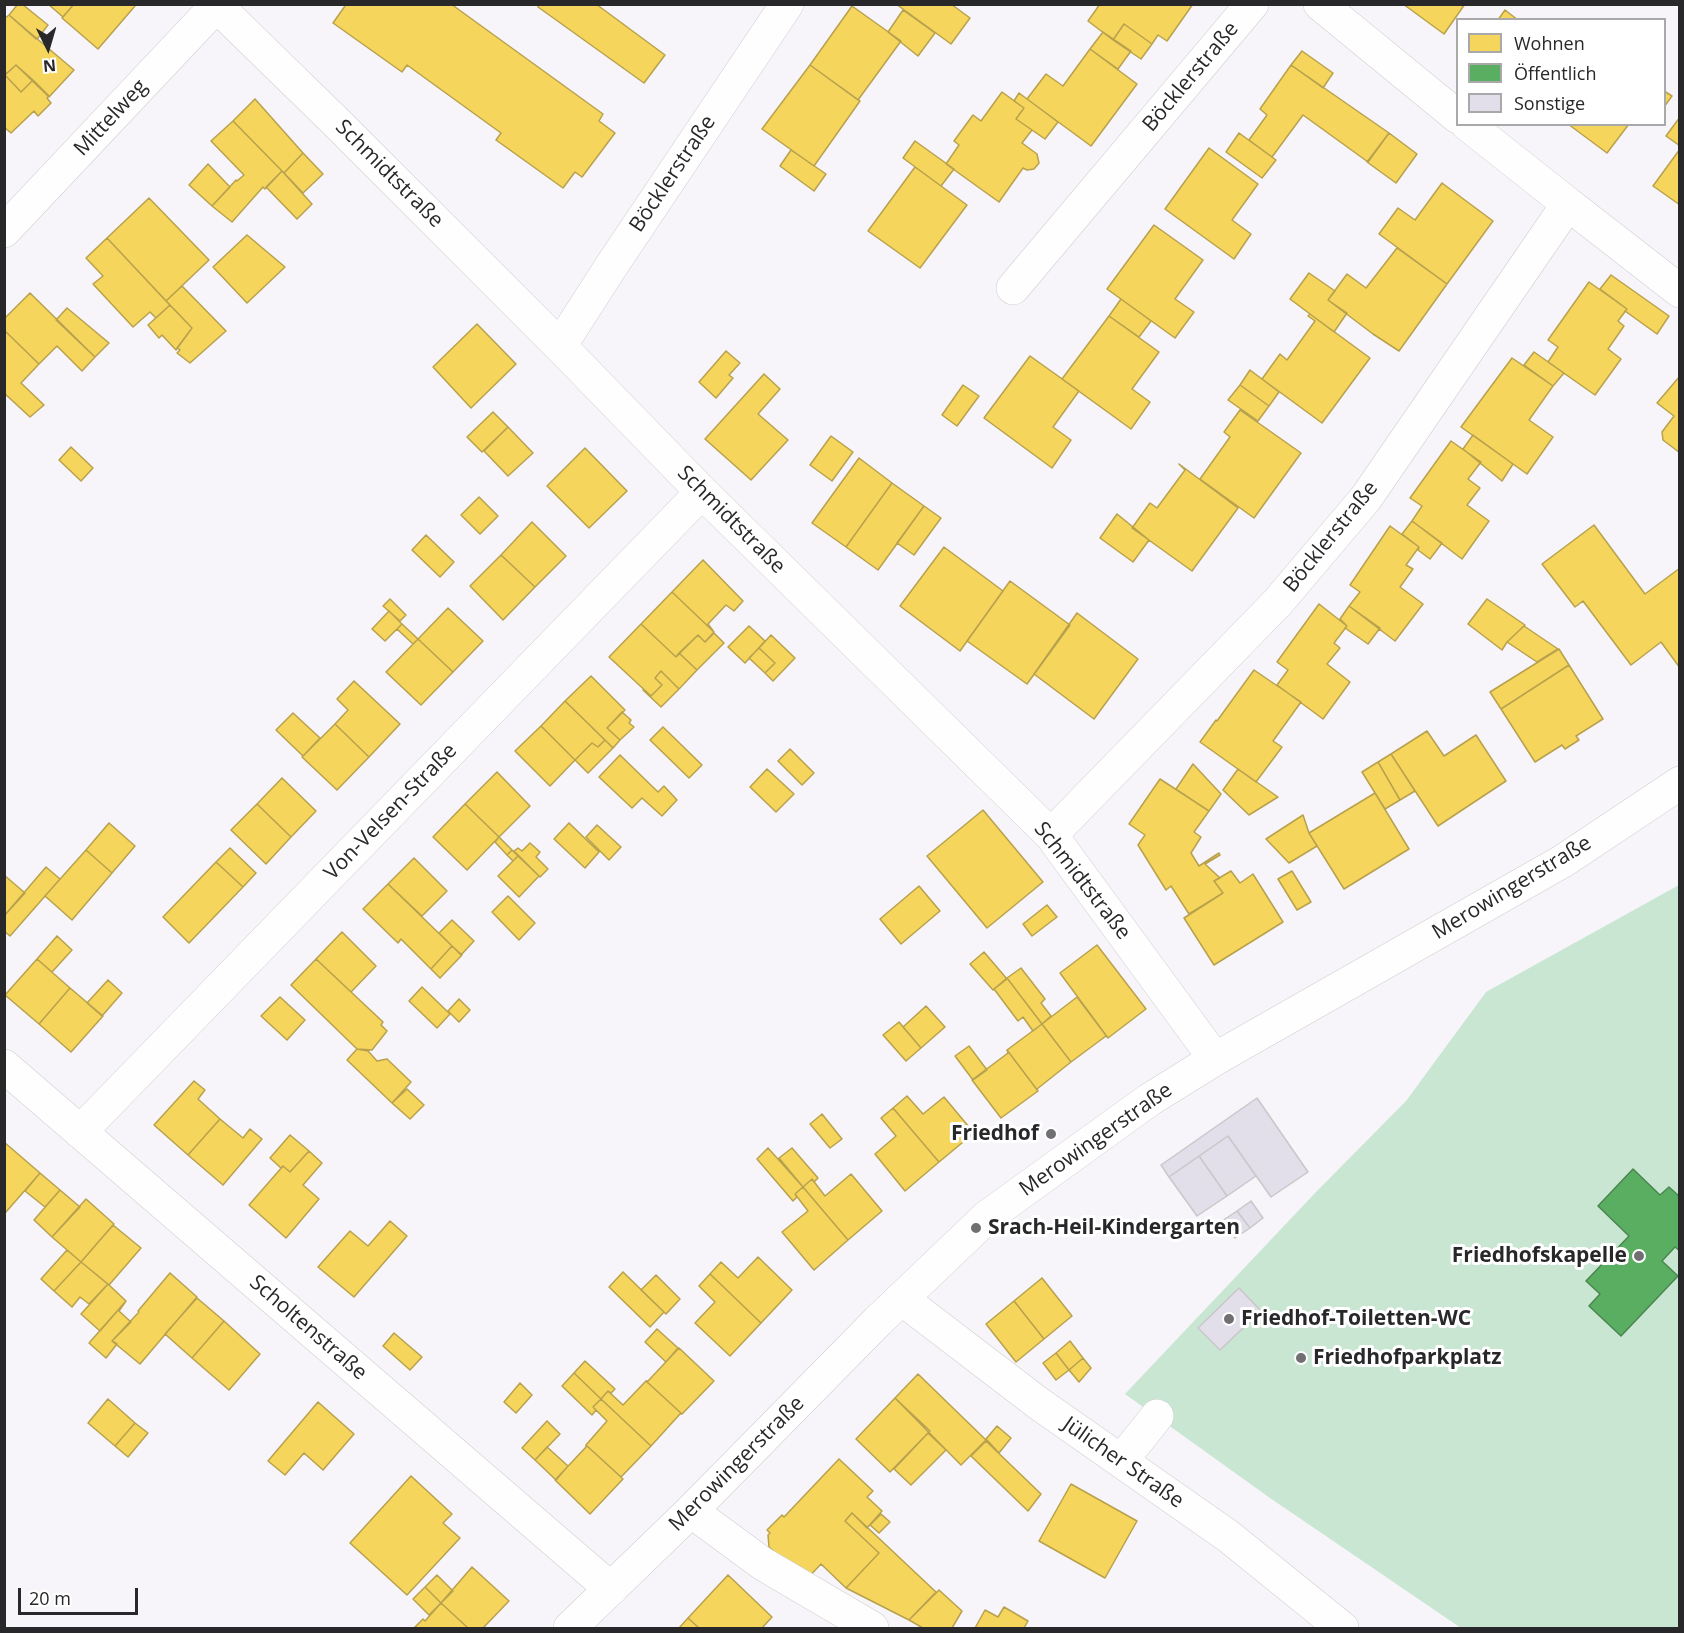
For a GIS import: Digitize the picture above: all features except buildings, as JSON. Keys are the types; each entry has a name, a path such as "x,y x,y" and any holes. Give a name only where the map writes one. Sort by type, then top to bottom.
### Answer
{"street":[{"name":"Böcklerstraße","path":"561,346 612,265 788,4"},
{"name":"Böcklerstraße","path":"1013,288 1252,4"},
{"path":"1320,4 1456,115"},
{"name":"Schmidtstraße","path":"217,5 561,346 702,492 1051,835 1215,1059"},
{"name":"Mittelweg","path":"4,231 217,5"},
{"path":"1470,126 1586,220 1680,291"},
{"name":"Böcklerstraße","path":"1051,835 1278,602 1366,498 1568,204"},
{"name":"Von-Velsen-Straße","path":"81,1132 702,492"},
{"name":"Merowingerstraße","path":"570,1629 987,1217 1149,1100 1215,1059 1563,861 1680,783"},
{"name":"Scholtenstraße","path":"4,1066 611,1589"},
{"name":"Jülicher Straße","path":"902,1299 1038,1403 1228,1536 1342,1629"},
{"path":"1121,1461 1157,1416"},
{"path":"691,1511 763,1564 872,1629"}],"green space":[{"path":"1679,885 1679,1628 1461,1628 1270,1498 1125,1394 1316,1192 1406,1101 1486,992"}],"place":[{"name":"Friedhof","path":"1051,1134"},
{"name":"Srach-Heil-Kindergarten","path":"976,1228"},
{"name":"Friedhofskapelle","path":"1639,1256"},
{"name":"Friedhof-Toiletten-WC","path":"1229,1319"},
{"name":"Friedhofparkplatz","path":"1301,1358"}]}
